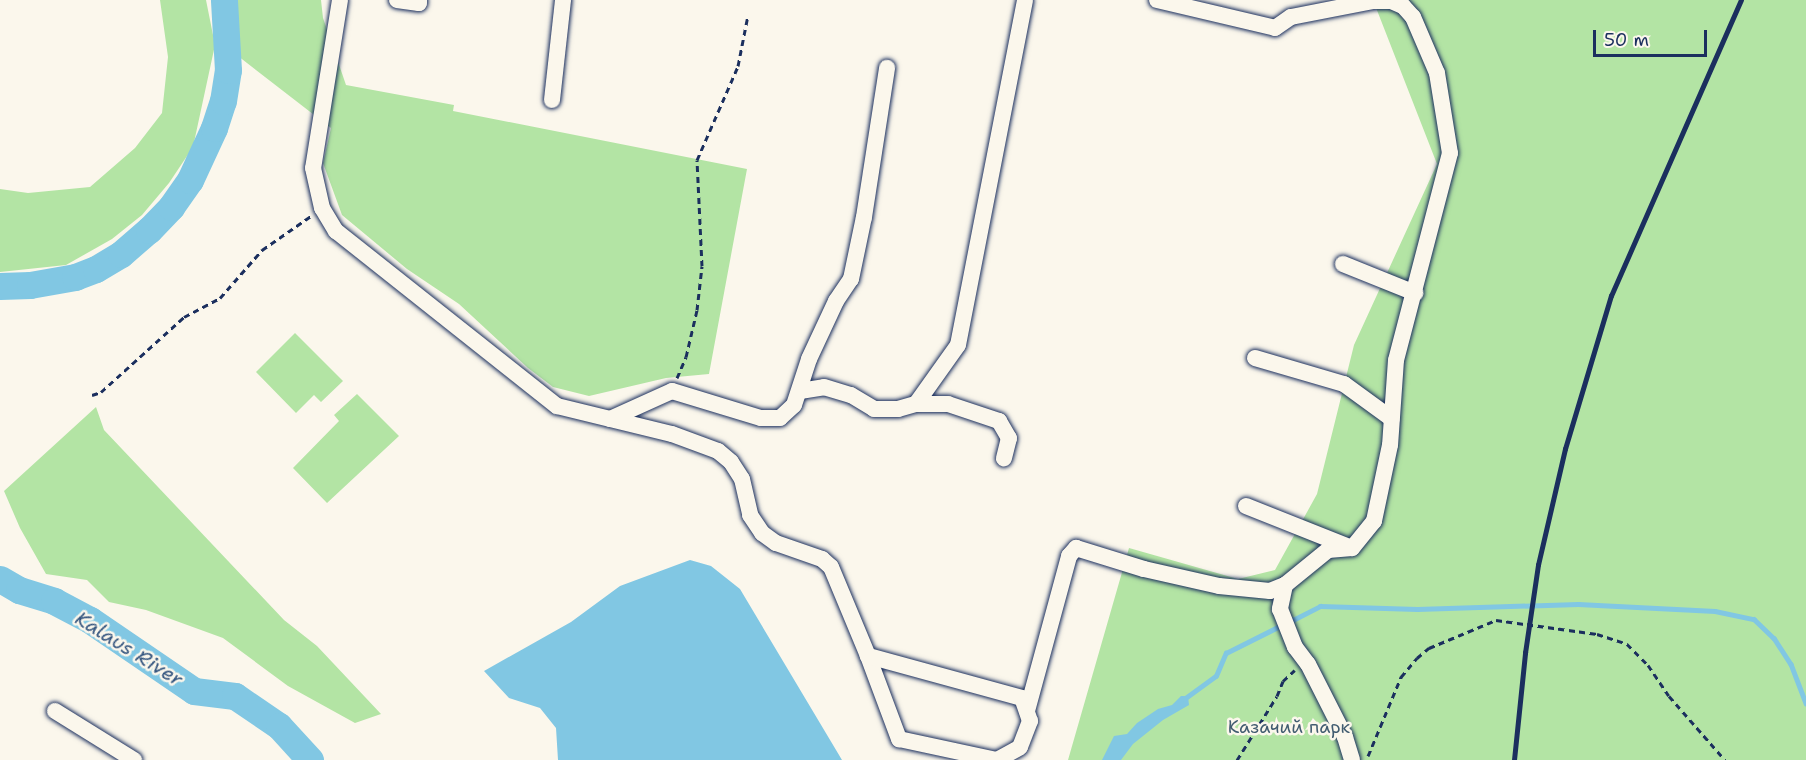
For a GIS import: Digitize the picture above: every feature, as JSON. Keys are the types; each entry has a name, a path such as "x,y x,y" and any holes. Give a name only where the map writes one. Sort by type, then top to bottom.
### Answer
{"street":[{"path":"340,0 313,168 322,208 336,231 557,406 704,445 718,451 731,462 742,479 750,515 762,533 776,543 822,559 831,567 899,739 997,760 1020,747 1030,720 1022,698 868,656"},
{"path":"397,0 419,3 419,0"},
{"path":"552,100 563,0"},
{"path":"916,404 958,345 1025,0"},
{"path":"1027,711 1069,556 1076,548 1190,580 1244,590 1270,591 1285,585 1328,550 1352,548 1374,520 1390,445 1396,360 1450,153 1437,73 1422,34 1413,17 1403,6 1391,1 1373,1 1291,18 1275,28 1156,0"},
{"path":"610,419 672,390 738,413 761,418 780,418 794,405 809,359 836,301 851,279 864,217 887,68"},
{"path":"1343,264 1414,293"},
{"path":"1255,358 1344,384 1392,419"},
{"path":"800,391 824,387 850,395 874,409 898,409 916,404 948,404 999,421 1010,438 1004,458"},
{"path":"1246,506 1352,548"},
{"path":"1285,585 1280,609 1295,647 1304,659 1345,737 1352,760"},
{"path":"55,711 134,760"}],"path":[{"path":"672,390 688,348 697,310 702,266 697,160 705,135 738,66 748,15"},
{"path":"92,395 100,392 184,318 220,298 262,250 322,208"},
{"path":"1366,760 1401,677 1417,658 1429,648 1496,620 1596,634 1627,644 1648,665 1669,696 1725,760"},
{"path":"1237,760 1277,696 1283,681 1304,659"}],"green space":[{"path":"160,0 206,0 215,45 193,147 169,183 142,215 112,239 66,265 0,272 0,189 28,193 90,187 135,148 162,113 168,57"},
{"path":"234,0 321,0 323,18 346,85 454,105 453,111 747,169 709,374 666,378 589,396 553,387 528,368 459,304 407,269 342,215 323,163 331,128 238,56"},
{"name":"Казачий парк","path":"1373,0 1806,0 1806,760 1068,760 1129,548 1238,579 1275,570 1317,494 1354,345 1437,164"},
{"path":"295,333 343,381 321,402 314,395 296,413 256,372"},
{"path":"357,394 399,436 327,503 293,468 339,421 334,415"},
{"path":"96,407 104,430 284,620 317,646 381,714 355,723 288,686 223,638 146,610 109,602 87,580 46,574 20,528 4,491"}],"water":[{"path":"690,560 711,566 740,589 842,760 558,760 556,728 540,708 509,698 484,671 571,622 620,586"},
{"path":"1181,696 1188,696 1189,705 1163,720 1133,744 1121,760 1102,760 1114,736 1127,734 1137,723 1158,709 1172,705"}],"waterway":[{"name":"Kalaus River","path":"0,286 30,285 75,277 96,269 121,254 171,207 190,180 214,128 223,101 228,70 224,0"},
{"name":"Kalaus River","path":"0,579 19,590 54,601 90,620 194,691 235,696 279,726 310,760"},
{"path":"1289,622 1320,606 1417,609 1578,604 1715,611 1754,619 1774,638 1791,664 1806,703"},
{"path":"1184,699 1216,676 1226,653 1282,625"}],"railway":[{"path":"1514,760 1525,653 1538,565 1565,449 1611,296 1741,0"}]}
